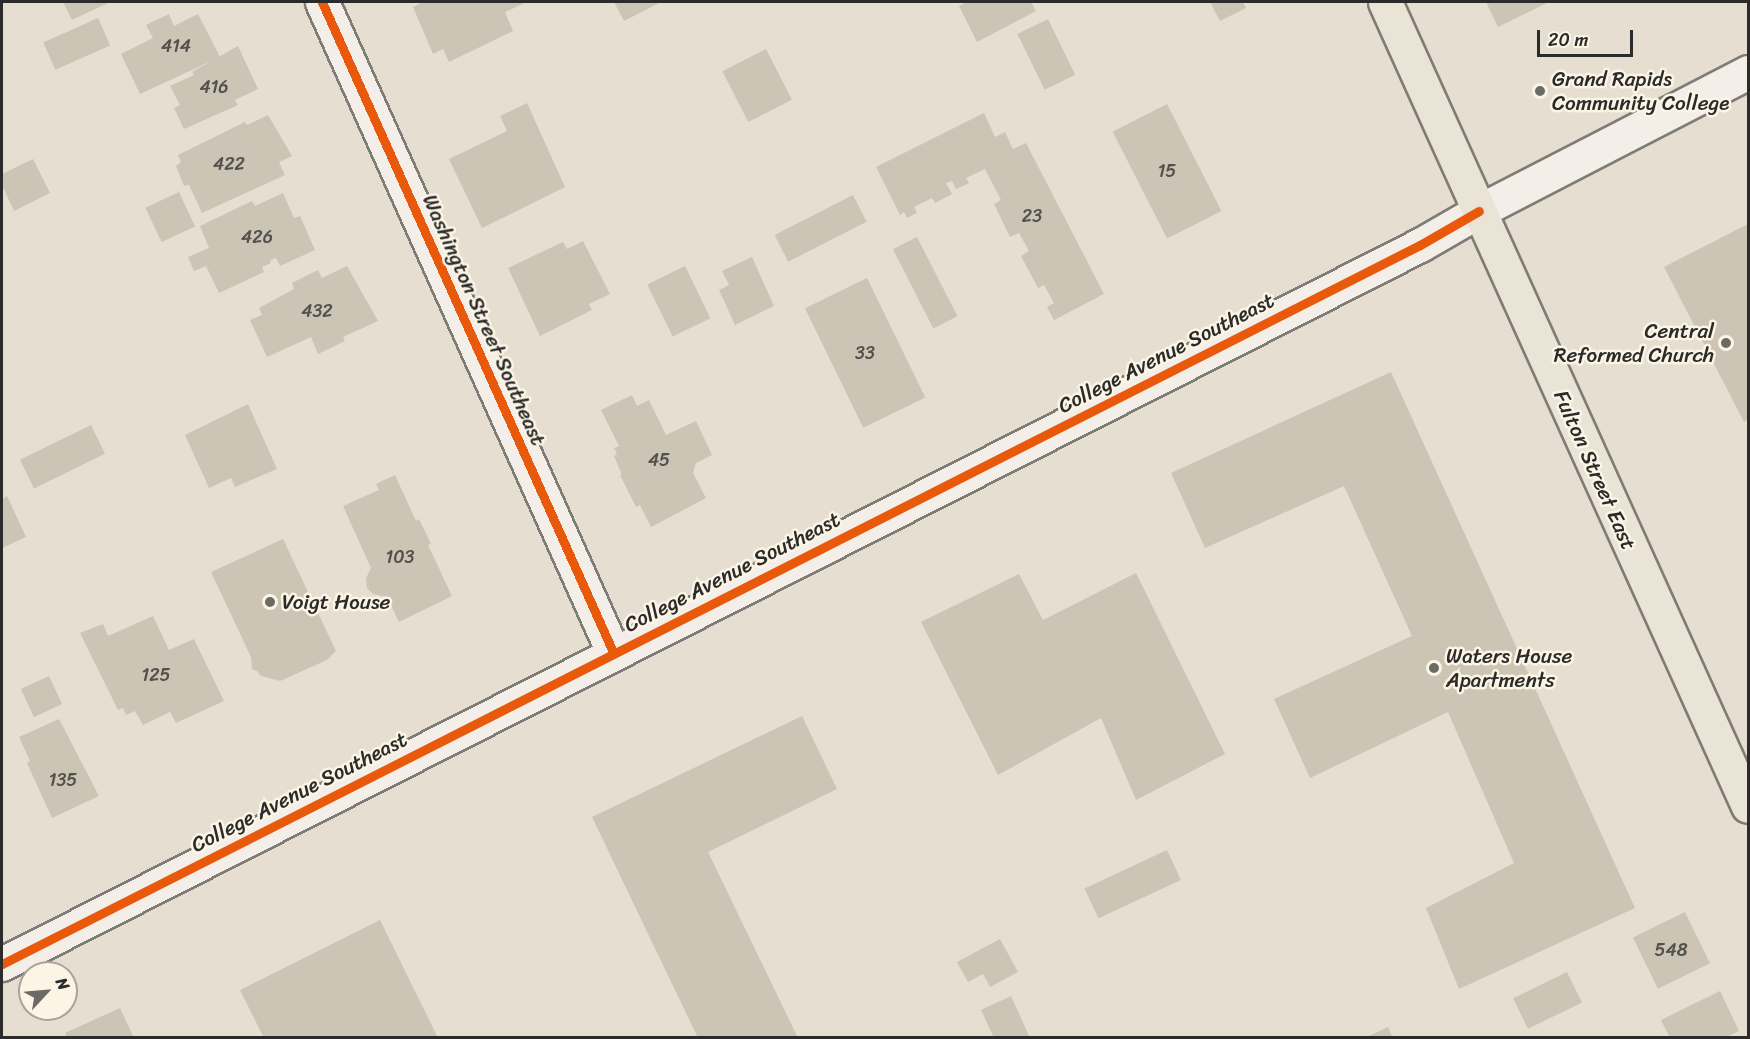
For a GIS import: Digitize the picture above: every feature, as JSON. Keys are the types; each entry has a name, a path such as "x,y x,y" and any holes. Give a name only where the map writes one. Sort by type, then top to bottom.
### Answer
{"main road":[{"name":"Fulton Street East","path":"1385,2 1749,806"}],"street":[{"name":"Washington Street Southeast","path":"322,2 614,652"},
{"name":"College Avenue Southeast","path":"2,964 1420,245 1479,211 1749,72"}],"building":[{"path":"63,2 110,2 72,20"},
{"path":"423,2 527,2 505,12 513,31 449,62 443,49 433,54 413,7"},
{"path":"614,2 661,2 624,21"},
{"path":"967,2 1031,2 1036,11 977,42 959,6"},
{"path":"1210,2 1243,2 1246,8 1220,21"},
{"path":"1486,2 1549,2 1498,27"},
{"path":"169,14 174,26 198,14 220,57 140,94 121,54 153,38 146,25"},
{"path":"98,18 110,45 55,70 43,42"},
{"path":"1048,19 1075,75 1045,90 1017,34"},
{"path":"238,46 258,89 235,100 238,105 184,129 174,108 180,105 170,86 194,75 192,72"},
{"path":"766,49 792,100 748,122 722,71"},
{"path":"527,103 565,187 482,228 449,159 507,131 500,116"},
{"path":"1167,104 1221,211 1167,239 1113,132"},
{"path":"984,113 995,137 1005,132 1013,149 1026,143 1104,294 1054,320 1047,307 1054,303 1044,285 1038,288 1021,256 1029,251 1019,233 1010,237 994,204 1001,200 985,169 966,178 969,183 956,189 952,181 946,183 952,194 935,203 932,198 914,207 917,213 907,218 904,212 900,215 876,167"},
{"path":"268,115 292,156 279,162 285,175 202,213 189,185 184,186 176,166 181,162 178,155 245,122 247,125"},
{"path":"33,159 50,193 14,211 2,185 2,174"},
{"path":"179,192 195,226 162,242 145,208"},
{"path":"283,193 294,218 300,216 315,250 280,266 276,258 270,260 271,263 262,267 264,272 219,293 206,266 194,271 188,257 209,248 200,226 252,201 255,206"},
{"path":"853,195 867,222 788,262 775,235"},
{"name":"Central Reformed Church","path":"1748,224 1748,419 1744,422 1664,267"},
{"path":"917,237 957,316 933,329 893,249"},
{"path":"583,241 610,294 589,304 592,310 540,336 508,268 563,242 567,249"},
{"path":"752,257 774,306 735,325 719,290 729,285 722,271"},
{"path":"347,266 378,321 343,337 345,341 318,354 311,337 267,357 250,320 262,315 259,308 294,289 292,283 318,270 322,278"},
{"path":"685,266 710,318 673,337 647,284"},
{"path":"867,278 925,398 863,428 805,308"},
{"name":"Waters House Apartments","path":"1391,372 1635,908 1459,989 1426,908 1514,863 1448,712 1310,778 1274,699 1412,636 1344,486 1205,548 1171,473"},
{"path":"632,395 637,406 649,400 666,435 696,421 712,455 696,463 693,473 706,498 651,527 640,505 636,507 620,475 622,475 614,456 617,454 614,448 619,446 601,410"},
{"path":"248,404 277,469 235,487 231,478 209,488 185,435"},
{"path":"91,425 105,454 34,488 20,460"},
{"path":"395,475 416,521 419,519 431,544 428,545 452,596 399,622 387,597 373,594 367,588 366,578 371,568 343,506 379,490 376,484"},
{"path":"7,496 26,537 2,548 2,499"},
{"name":"Voigt House","path":"283,539 336,651 327,660 280,681 261,676 252,669 251,657 211,572"},
{"path":"1136,573 1225,754 1136,800 1101,718 998,775 921,622 1019,574 1043,620"},
{"path":"153,616 169,650 194,639 224,701 176,723 170,712 143,725 135,711 126,715 123,708 118,710 80,633 103,624 108,636"},
{"path":"49,676 62,704 34,717 21,689"},
{"path":"802,716 837,789 708,852 798,1038 698,1038 592,817"},
{"path":"59,719 99,796 52,818 27,763 30,761 19,737"},
{"path":"1167,850 1181,880 1098,918 1085,888"},
{"path":"1685,912 1710,963 1658,989 1633,937"},
{"path":"380,920 438,1038 264,1038 240,990"},
{"path":"1000,939 1018,972 990,987 983,974 968,982 957,962"},
{"path":"1567,972 1582,1003 1528,1029 1513,998"},
{"path":"1720,991 1739,1031 1725,1038 1670,1038 1661,1020"},
{"path":"1011,996 1030,1038 994,1038 981,1010"},
{"path":"120,1008 134,1038 67,1038 65,1033"},
{"path":"1388,1027 1393,1038 1365,1038"}],"cycle path":[{"path":"322,2 613,652"},
{"path":"2,964 1420,245 1479,211"}],"place":[{"name":"Grand Rapids Community College","path":"1540,91"},
{"name":"Central Reformed Church","path":"1726,343"},
{"name":"Voigt House","path":"270,602"},
{"name":"Waters House Apartments","path":"1434,668"}]}
